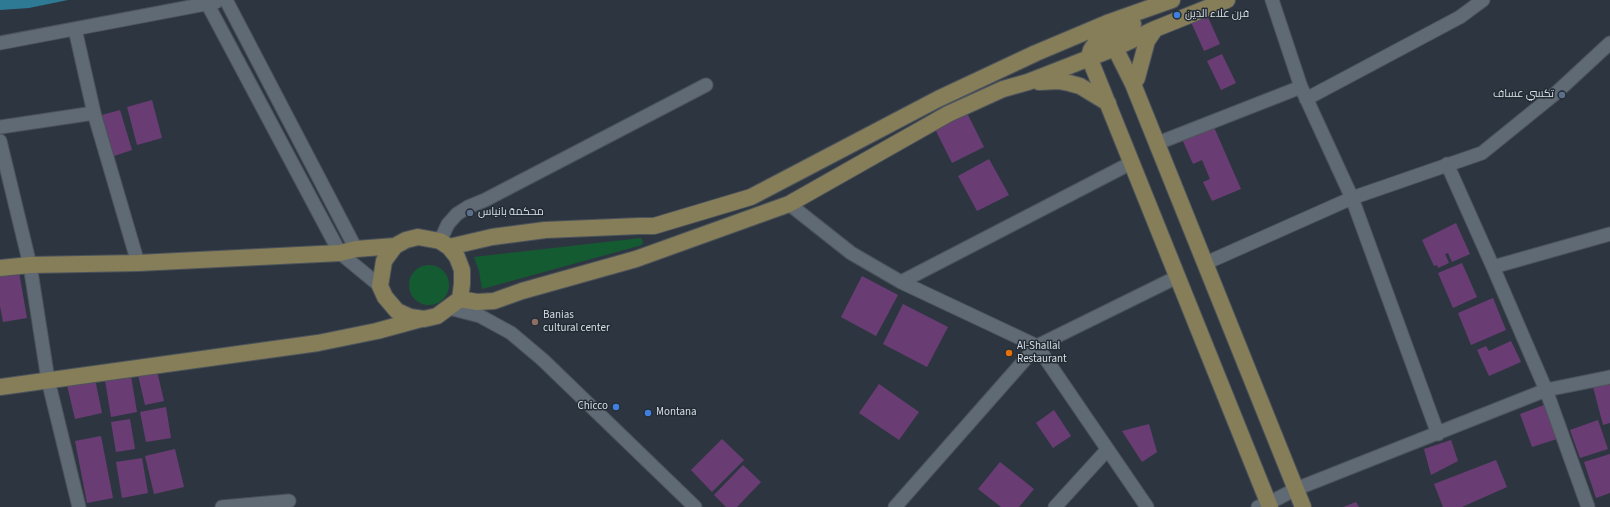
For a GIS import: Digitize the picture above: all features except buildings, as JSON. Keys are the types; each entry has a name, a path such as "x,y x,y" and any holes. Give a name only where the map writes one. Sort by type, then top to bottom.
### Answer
{"main road":[{"path":"0,268 30,265 138,263 340,253 356,249 395,246 406,240 418,237 444,244 545,230 654,226 751,197 938,99 1036,53 1107,23 1172,0"},
{"path":"1036,53 1055,53 1097,41 1104,36 1145,18 1173,8 1180,0"},
{"path":"0,387 318,343 377,331 424,318 437,316 455,304 494,301 522,291 636,260 789,204 948,114 1003,89 1028,82 1115,48 1205,4 1228,0"},
{"path":"1133,84 1137,78 1147,41 1155,29"},
{"path":"1097,41 1115,48 1133,84 1303,507"},
{"path":"1097,41 1090,57 1266,506"},
{"path":"1028,82 1058,81 1069,83 1080,86 1108,102"},
{"path":"654,226 664,249"},
{"path":"444,244 457,257 462,270 462,284 455,304"},
{"path":"395,246 384,261 380,286 385,297 397,310 410,317 424,318"}],"street":[{"path":"0,43 208,5 224,0 356,249"},
{"path":"1272,0 1301,87 1352,198 1438,434"},
{"path":"1306,99 1460,17 1483,0"},
{"path":"208,5 340,253 380,286"},
{"path":"75,29 94,113 138,263"},
{"path":"1206,264 1352,198 1482,153 1556,93 1610,43"},
{"path":"444,244 448,224 457,214 468,207 485,200 706,85"},
{"path":"1158,143 1301,87"},
{"path":"0,126 94,113"},
{"path":"0,141 30,265 48,380 79,507"},
{"path":"901,282 1131,163"},
{"path":"1447,164 1546,390 1588,507"},
{"path":"789,204 851,253 901,282 1037,346 1147,507"},
{"path":"1493,267 1610,234"},
{"path":"895,507 1037,346 1177,277"},
{"path":"455,304 512,333 543,360 695,507"},
{"path":"1266,506 1296,489 1546,390 1610,377"},
{"path":"1055,507 1107,450"},
{"path":"222,507 289,501"}],"green space":[{"path":"641,238 643,242 642,245 482,289 479,271 474,257"},
{"path":"425,265 433,265 440,268 446,274 449,285 446,296 440,302 433,305 425,305 418,302 412,296 409,289 409,281 412,274 418,268"}],"water":[{"path":"0,0 68,0 29,8 0,10"}],"place":[{"name":"فرن علاء الدين","path":"1177,15"},
{"name":"تكسي عساف","path":"1562,95"},
{"name":"محكمة بانياس","path":"470,213"},
{"name":"Banias cultural center","path":"535,322"},
{"name":"Al-Shallal Restaurant","path":"1009,353"},
{"name":"Chicco","path":"616,407"},
{"name":"Montana","path":"648,413"}]}
